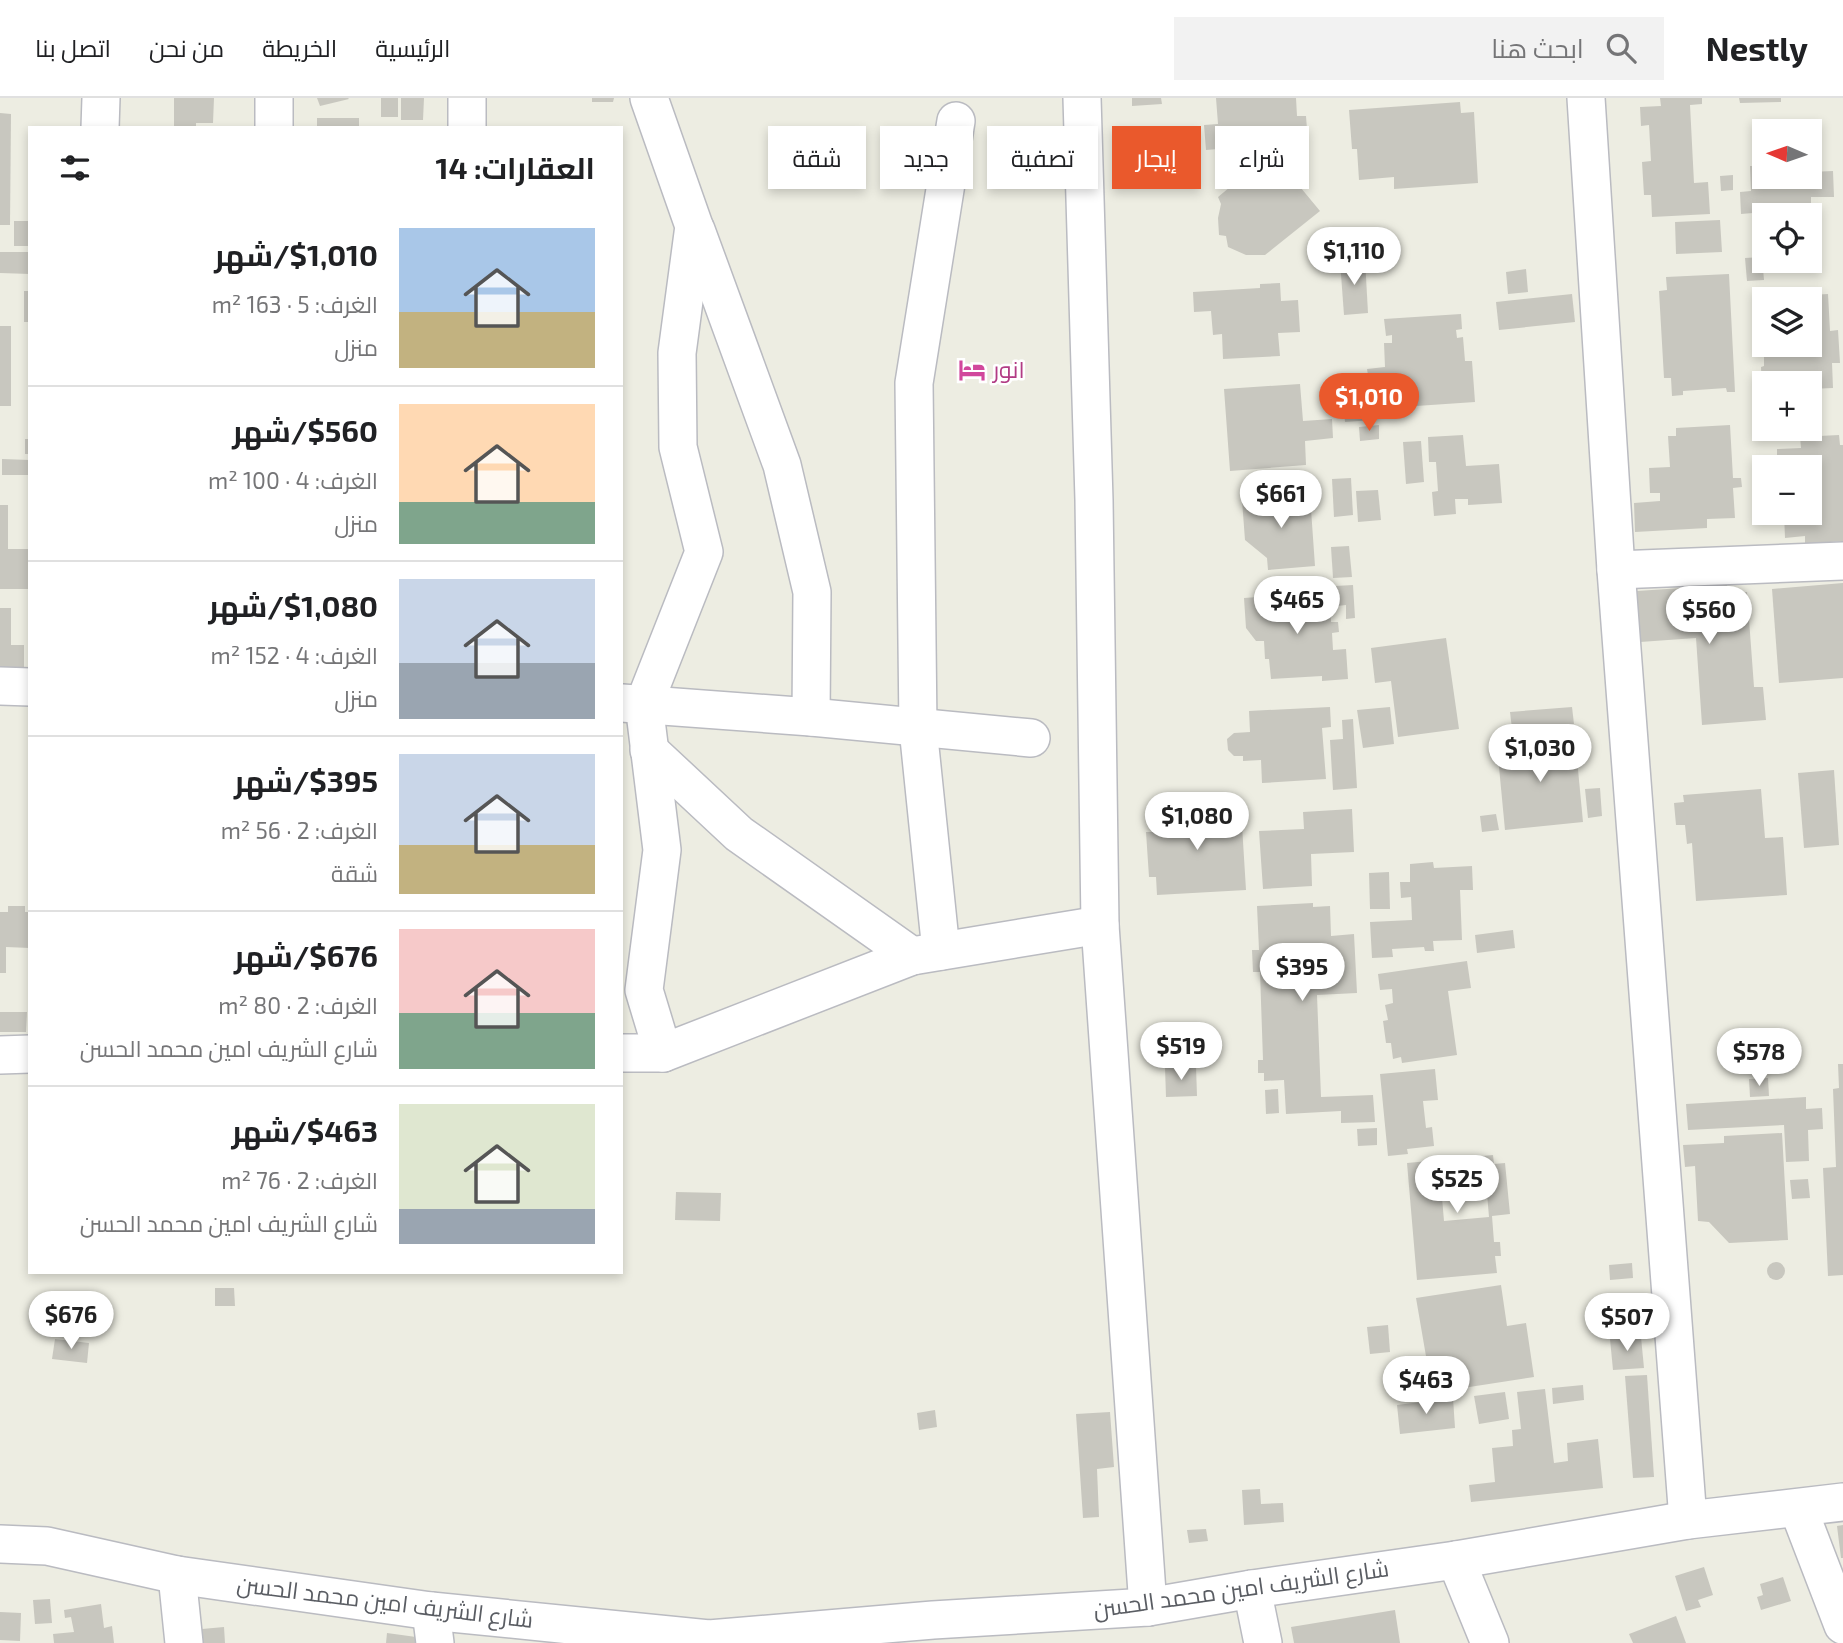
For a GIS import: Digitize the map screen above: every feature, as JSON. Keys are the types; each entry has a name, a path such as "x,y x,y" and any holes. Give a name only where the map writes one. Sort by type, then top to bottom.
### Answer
{"street":[{"path":"100,98 100,126"},
{"path":"274,98 274,126"},
{"path":"467,98 467,126"},
{"path":"649,98 782,465 812,592 811,717"},
{"path":"1082,98 1094,500 1100,925 1148,1607"},
{"path":"1586,98 1616,569 1688,1520"},
{"path":"927,954 918,727 914,383 956,121"},
{"path":"663,1053 644,990 662,850 649,750 633,704 704,552 678,447 677,353 694,226"},
{"path":"1616,569 1843,561"},
{"path":"0,686 28,687"},
{"path":"633,704 811,717 1031,738"},
{"path":"649,750 739,834 927,954"},
{"path":"623,1054 663,1053 927,954 1100,925"},
{"path":"0,1055 28,1054"},
{"name":"شارع الشريف امين محمد الحسن","path":"0,1544 47,1546 433,1627 709,1641 934,1632 1148,1607 1252,1589 1457,1560 1688,1520 1843,1502"},
{"path":"1798,1508 1843,1625"},
{"path":"1457,1560 1490,1643"},
{"path":"177,1575 184,1643"},
{"path":"1252,1589 1263,1643"}],"building":[{"path":"174,98 214,98 213,123 174,126"},
{"path":"317,98 348,98 349,99 320,106"},
{"path":"381,98 398,98 398,117 381,117"},
{"path":"401,98 424,98 423,120 401,120"},
{"path":"592,98 614,98 613,102 592,102"},
{"path":"1132,98 1161,98 1162,104 1132,106"},
{"path":"1216,98 1296,98 1297,116 1306,116 1307,126 1215,126 1215,149 1206,150 1204,125 1218,124"},
{"path":"1660,98 1702,98 1702,104 1690,105 1694,183 1708,182 1710,214 1652,217 1651,195 1644,195 1642,162 1651,161 1649,125 1641,126 1640,107 1661,106"},
{"path":"1739,98 1781,98 1781,102 1740,103"},
{"path":"1460,102 1461,113 1474,112 1478,183 1394,189 1394,177 1359,180 1357,149 1352,149 1349,110"},
{"path":"0,113 11,114 10,225 0,225"},
{"path":"317,118 359,118 359,126 317,126"},
{"path":"1750,166 1752,189 1822,189 1822,171 1833,171 1834,197 1811,197 1811,203 1752,203 1752,213 1741,214 1740,192 1751,191"},
{"path":"1733,175 1733,190 1721,191 1720,176"},
{"path":"1228,189 1302,189 1320,211 1265,255 1246,255 1228,247 1226,236 1219,235 1221,204 1218,197"},
{"path":"1720,220 1722,252 1676,254 1675,222"},
{"path":"14,221 28,221 28,246 14,246"},
{"path":"1362,233 1363,253 1322,256 1321,236"},
{"path":"0,252 28,252 28,274 0,273"},
{"path":"1745,258 1752,258 1752,273 1763,273 1764,280 1747,281"},
{"path":"1365,259 1368,313 1344,315 1340,261"},
{"path":"1526,269 1528,292 1508,294 1506,272"},
{"path":"1729,274 1735,392 1727,392 1726,388 1683,391 1683,395 1672,396 1671,378 1664,378 1659,291 1667,290 1666,277"},
{"path":"1280,283 1281,301 1298,300 1300,332 1278,333 1280,356 1223,359 1222,334 1213,335 1211,311 1194,312 1193,292 1260,288 1260,284"},
{"path":"24,291 28,291 28,322 24,322"},
{"path":"1572,294 1575,322 1499,330 1496,302"},
{"path":"1822,294 1828,294 1830,331 1838,330 1840,363 1832,363 1833,388 1822,388 1822,371 1761,371 1764,357 1822,357"},
{"path":"1461,314 1462,329 1456,330 1457,338 1463,337 1465,361 1472,361 1475,402 1372,409 1373,420 1345,422 1341,377 1368,375 1367,369 1385,367 1384,343 1392,343 1392,335 1386,336 1384,319"},
{"path":"0,326 11,326 11,406 0,406"},
{"path":"1300,384 1303,421 1332,419 1333,438 1305,441 1306,465 1230,471 1224,389"},
{"path":"1379,425 1379,439 1360,441 1359,427"},
{"path":"1730,425 1733,478 1741,478 1742,487 1733,488 1735,518 1707,519 1707,528 1635,532 1634,503 1660,501 1660,493 1650,493 1649,468 1670,467 1668,436 1676,436 1676,428"},
{"path":"1463,435 1466,466 1499,464 1502,503 1468,505 1468,499 1455,499 1456,514 1434,516 1432,492 1438,491 1436,462 1429,462 1428,437"},
{"path":"1839,435 1840,445 1843,445 1843,541 1805,544 1805,536 1785,538 1784,525 1822,525 1822,455 1777,455 1777,449 1801,448 1800,441 1822,441 1822,436"},
{"path":"25,439 28,439 28,454 25,454"},
{"path":"1421,441 1424,482 1406,484 1403,442"},
{"path":"2,459 28,460 28,475 2,475"},
{"path":"1351,478 1353,515 1334,517 1332,479"},
{"path":"1378,490 1381,520 1358,522 1356,491"},
{"path":"1310,495 1315,566 1268,570 1267,558 1245,540 1242,500"},
{"path":"0,505 8,505 8,549 28,549 28,589 0,589"},
{"path":"1349,546 1352,577 1333,578 1331,547"},
{"path":"1843,583 1843,678 1779,683 1772,589"},
{"path":"1353,585 1355,618 1346,619 1346,605 1337,606 1335,586"},
{"path":"1727,585 1728,593 1747,592 1754,687 1763,687 1766,720 1702,725 1696,638 1640,642 1637,591"},
{"path":"1325,592 1326,604 1330,603 1331,622 1338,622 1339,632 1332,633 1333,650 1346,649 1348,679 1322,681 1322,676 1271,679 1269,659 1265,659 1264,641 1256,641 1246,628 1244,598"},
{"path":"0,608 11,608 11,645 24,645 24,668 0,668"},
{"path":"1446,638 1459,729 1398,737 1391,681 1375,683 1371,648"},
{"path":"1330,707 1331,727 1322,728 1326,779 1262,783 1261,760 1243,761 1243,756 1234,756 1228,750 1227,739 1234,733 1250,732 1249,711"},
{"path":"1390,707 1394,744 1363,748 1357,710"},
{"path":"1572,707 1574,724 1512,729 1510,712"},
{"path":"1353,719 1357,788 1333,790 1330,740 1343,739 1342,720"},
{"path":"1575,738 1583,822 1505,830 1497,746"},
{"path":"1834,770 1839,845 1804,848 1798,773"},
{"path":"1600,788 1602,816 1588,818 1585,789"},
{"path":"1761,789 1765,838 1783,837 1787,895 1696,901 1692,843 1687,844 1685,825 1676,825 1674,803 1684,802 1683,795"},
{"path":"1241,809 1246,890 1157,895 1156,877 1149,877 1146,832 1154,832 1153,814"},
{"path":"1352,809 1354,852 1311,854 1312,886 1263,889 1259,831 1304,829 1303,812"},
{"path":"1496,814 1499,830 1482,832 1480,816"},
{"path":"1433,862 1434,868 1472,866 1473,890 1460,890 1462,940 1433,941 1434,951 1425,951 1424,947 1392,949 1393,957 1372,958 1370,922 1412,920 1411,897 1401,898 1400,882 1410,882 1410,864"},
{"path":"1389,872 1390,909 1370,909 1369,873"},
{"path":"1313,903 1313,907 1330,906 1331,936 1354,934 1357,993 1317,995 1321,1097 1373,1095 1375,1122 1341,1123 1341,1111 1286,1114 1284,1080 1264,1081 1264,1073 1258,1073 1258,1060 1263,1060 1260,972 1253,972 1252,950 1259,950 1257,906"},
{"path":"8,906 25,906 25,912 28,912 28,948 6,947 6,973 0,973 0,912 8,912"},
{"path":"1513,930 1515,948 1477,953 1475,935"},
{"path":"1467,961 1471,988 1448,991 1457,1055 1402,1063 1401,1057 1393,1059 1391,1043 1386,1043 1383,1021 1388,1020 1385,1005 1393,1003 1392,989 1380,990 1378,974"},
{"path":"0,1012 27,1012 26,1032 0,1032"},
{"path":"1838,1064 1843,1064 1843,1275 1828,1276 1823,1168 1836,1167 1833,1089 1839,1088"},
{"path":"1196,1066 1197,1096 1166,1097 1165,1067"},
{"path":"1435,1069 1438,1100 1423,1101 1426,1128 1432,1127 1434,1146 1407,1149 1408,1154 1388,1156 1380,1074"},
{"path":"1768,1078 1769,1096 1750,1097 1749,1079"},
{"path":"1278,1089 1279,1113 1266,1114 1265,1090"},
{"path":"1806,1097 1806,1109 1822,1108 1823,1129 1808,1130 1809,1161 1786,1162 1784,1125 1688,1130 1686,1104"},
{"path":"1377,1128 1377,1145 1358,1146 1357,1129"},
{"path":"1782,1133 1788,1240 1729,1243 1709,1222 1698,1221 1695,1166 1685,1167 1683,1145 1724,1143 1724,1136"},
{"path":"1493,1155 1494,1164 1505,1163 1510,1214 1492,1216 1494,1242 1500,1242 1501,1256 1495,1256 1497,1273 1417,1280 1407,1163","holes":["1485,1170 1489,1217 1444,1221 1440,1174"]},
{"path":"1808,1179 1810,1198 1792,1199 1790,1180"},
{"path":"676,1192 721,1193 720,1221 675,1220"},
{"path":"1772,1262 1780,1262 1785,1271 1783,1278 1772,1280 1767,1275 1767,1267"},
{"path":"1632,1263 1633,1278 1610,1280 1609,1265"},
{"path":"1501,1285 1507,1326 1526,1323 1534,1377 1450,1390 1446,1360 1427,1362 1416,1298"},
{"path":"215,1288 234,1288 235,1306 215,1306"},
{"path":"1388,1325 1390,1352 1370,1354 1367,1327"},
{"path":"1641,1337 1644,1368 1613,1370 1610,1339"},
{"path":"55,1339 89,1343 87,1363 52,1359"},
{"path":"1647,1375 1654,1477 1633,1478 1625,1376"},
{"path":"1583,1385 1584,1400 1553,1404 1552,1388"},
{"path":"1545,1389 1554,1463 1568,1461 1567,1443 1598,1439 1603,1488 1471,1502 1469,1485 1495,1482 1492,1448 1513,1446 1512,1430 1521,1429 1517,1392"},
{"path":"1505,1392 1509,1419 1479,1424 1474,1396"},
{"path":"1453,1398 1455,1428 1400,1434 1397,1405"},
{"path":"935,1410 937,1427 919,1430 917,1413"},
{"path":"1110,1412 1114,1467 1097,1469 1099,1517 1083,1518 1076,1414"},
{"path":"1260,1489 1261,1504 1283,1503 1284,1522 1244,1525 1242,1490"},
{"path":"1843,1525 1843,1558 1841,1558 1837,1526"},
{"path":"1206,1529 1208,1541 1189,1543 1187,1530"},
{"path":"1704,1567 1713,1595 1698,1600 1701,1607 1686,1611 1675,1576"},
{"path":"1783,1577 1791,1601 1761,1610 1757,1597 1763,1595 1760,1584"},
{"path":"50,1599 52,1623 35,1624 33,1600"},
{"path":"101,1604 104,1628 112,1626 114,1643 54,1643 53,1634 74,1632 71,1617 65,1618 64,1610"},
{"path":"1395,1610 1400,1643 1294,1643 1291,1627"},
{"path":"0,1612 21,1613 20,1641 0,1640"},
{"path":"1676,1616 1686,1643 1633,1643 1629,1634"},
{"path":"224,1627 225,1643 203,1643 202,1629"},
{"path":"387,1633 416,1637 415,1643 386,1643"}],"place":[{"name":"انور","path":"972,370"}]}
